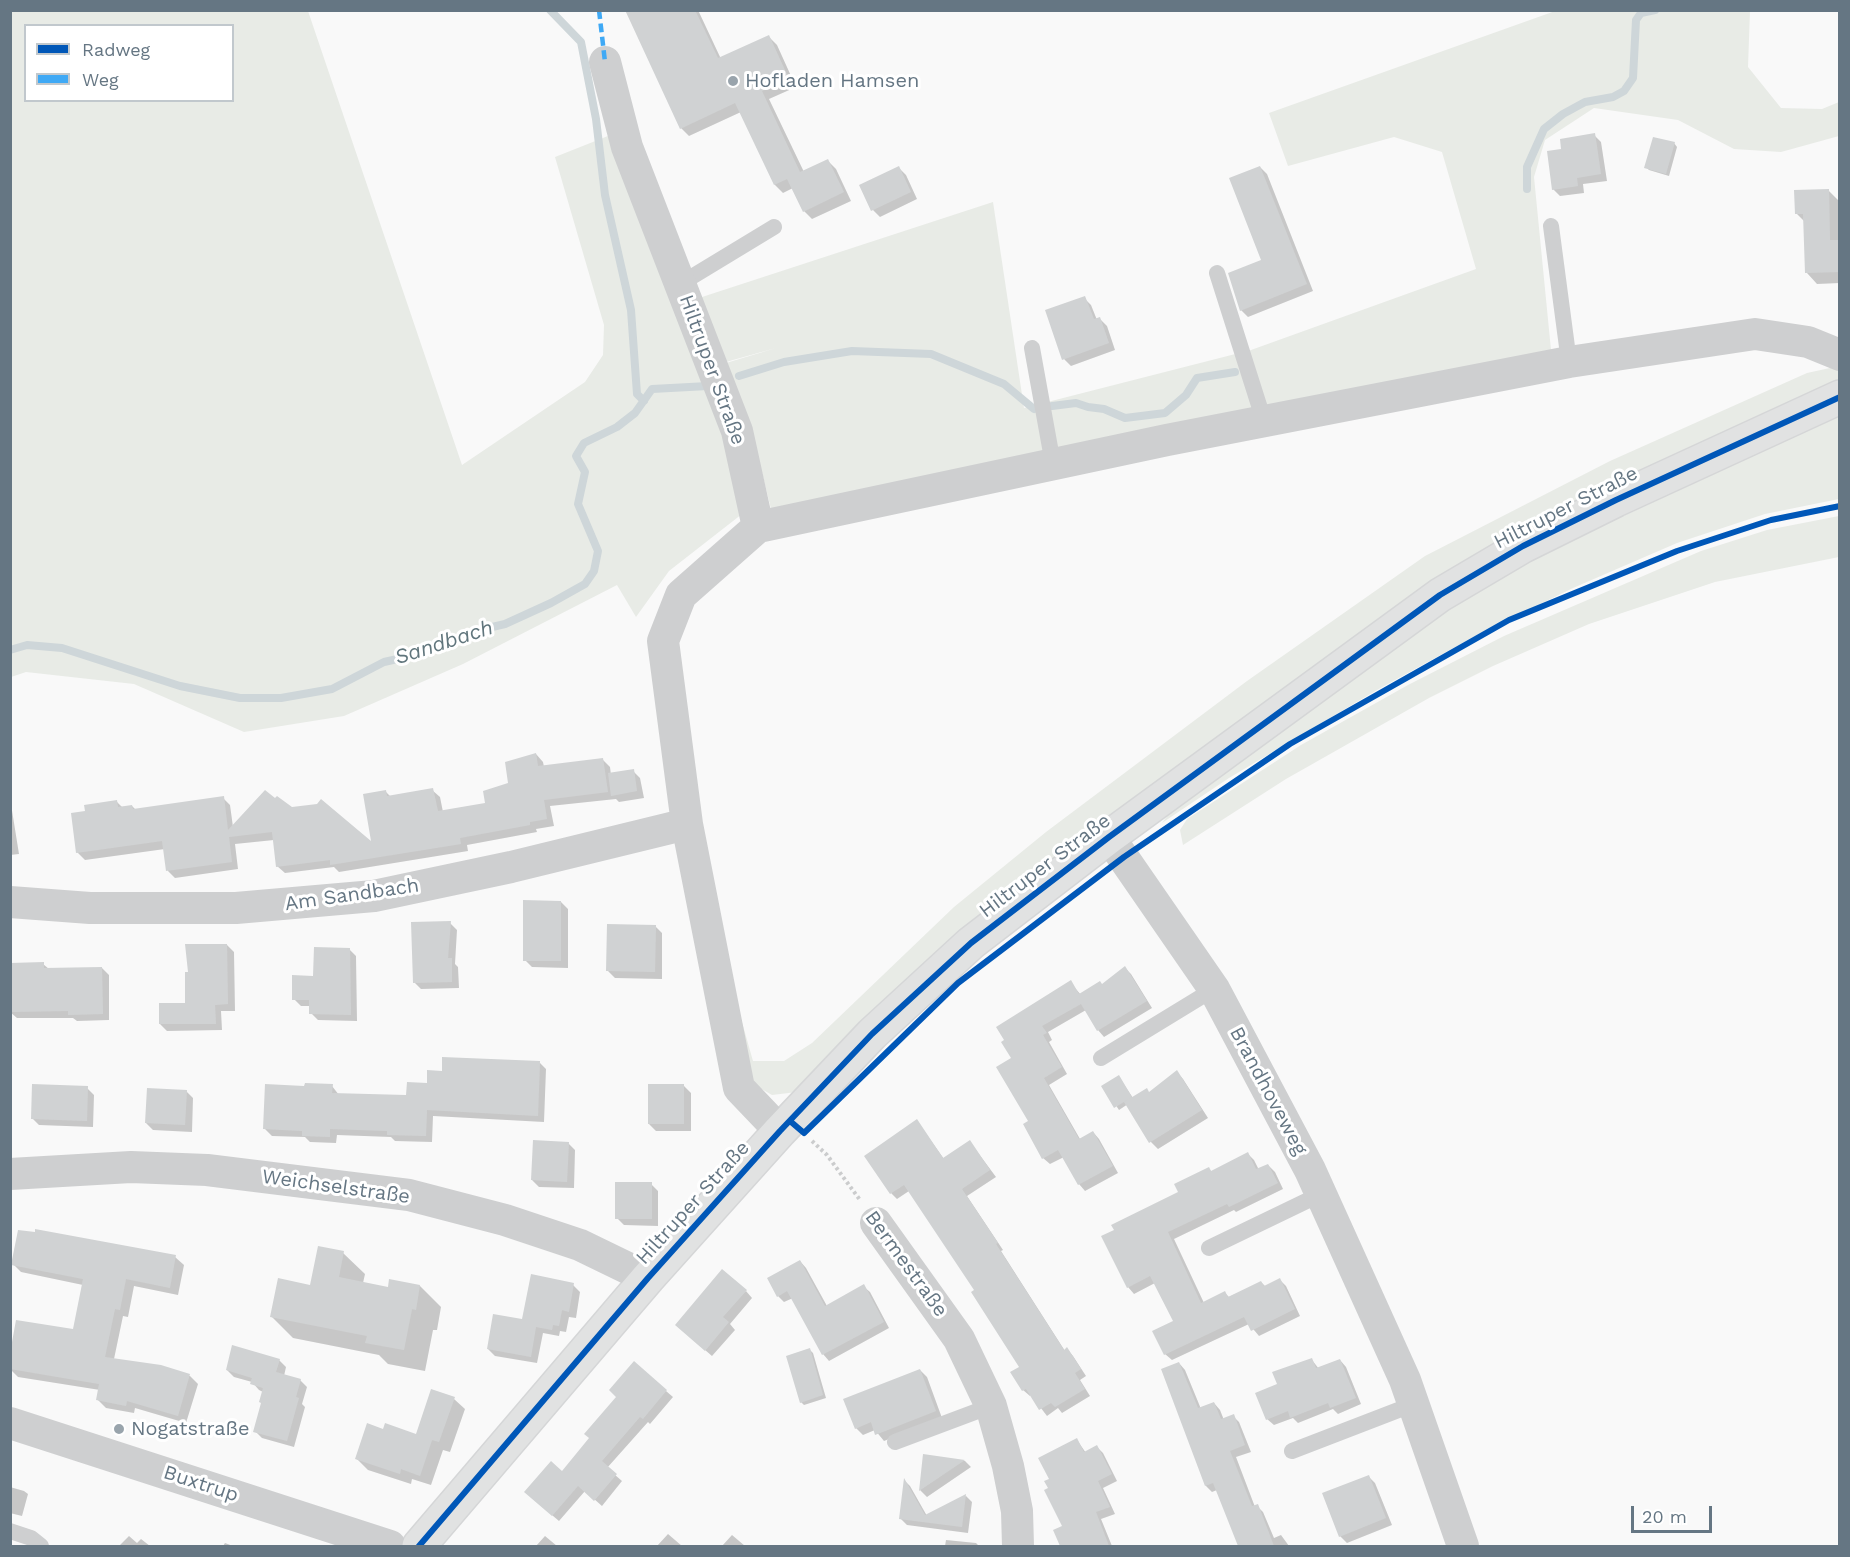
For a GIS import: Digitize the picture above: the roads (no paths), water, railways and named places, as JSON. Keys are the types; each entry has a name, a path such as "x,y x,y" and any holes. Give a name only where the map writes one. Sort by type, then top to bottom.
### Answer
{"street":[{"name":"Hiltruper Straße","path":"605,62 627,147 737,431 758,527"},
{"path":"791,1128 739,1088 687,824 663,641 681,595 758,527 1264,421 1569,362 1755,334 1808,342 1839,355"},
{"name":"Hiltruper Straße","path":"419,1546 648,1278 791,1128 872,1034 956,956 1109,837 1440,596 1523,546 1616,500 1839,398"},
{"name":"Am Sandbach","path":"10,902 90,908 236,908 374,896 511,867 687,824"},
{"name":"Brandhoveweg","path":"1109,837 1214,989 1322,1194 1414,1404 1463,1546"},
{"name":"Weichselstraße","path":"10,1174 131,1167 207,1170 409,1195 505,1220 580,1245 648,1278"},
{"name":"Bermestraße","path":"876,1223 959,1339 991,1406 1008,1466 1017,1511 1018,1546"},
{"name":"Buxtrup","path":"10,1423 390,1546"}],"lane":[{"path":"1551,226 1569,362"},
{"name":"Hiltruper Straße","path":"680,284 774,227"},
{"path":"1217,273 1264,421"},
{"path":"1032,348 1053,464"},
{"path":"1101,1058 1214,989"},
{"path":"1209,1248 1322,1194"},
{"path":"1292,1451 1414,1404"},
{"path":"895,1442 991,1406"},
{"path":"10,1531 31,1538 42,1546"}],"waterway":[{"path":"550,10 581,42 596,119 605,195 631,310 637,394 644,401"},
{"name":"Sandbach","path":"1527,189 1527,167 1544,129 1563,114 1585,102 1613,97 1624,91 1633,78 1636,20 1641,13 1655,10"},
{"name":"Sandbach","path":"739,376 784,362 852,351 931,354 1004,384 1034,409"},
{"name":"Sandbach","path":"1052,406 1076,403 1104,409 1125,418 1165,413 1186,395 1197,378 1235,372"},
{"name":"Sandbach","path":"10,650 27,645 62,648 180,686 240,698 281,698 332,689 384,662 411,656 505,624 585,584 594,571 598,551 578,504 585,472 576,456 584,443 617,427 635,413 652,389 708,386"}],"place":[{"name":"Hofladen Hamsen","path":"733,81"},
{"name":"Nogatstraße","path":"119,1429"}]}
